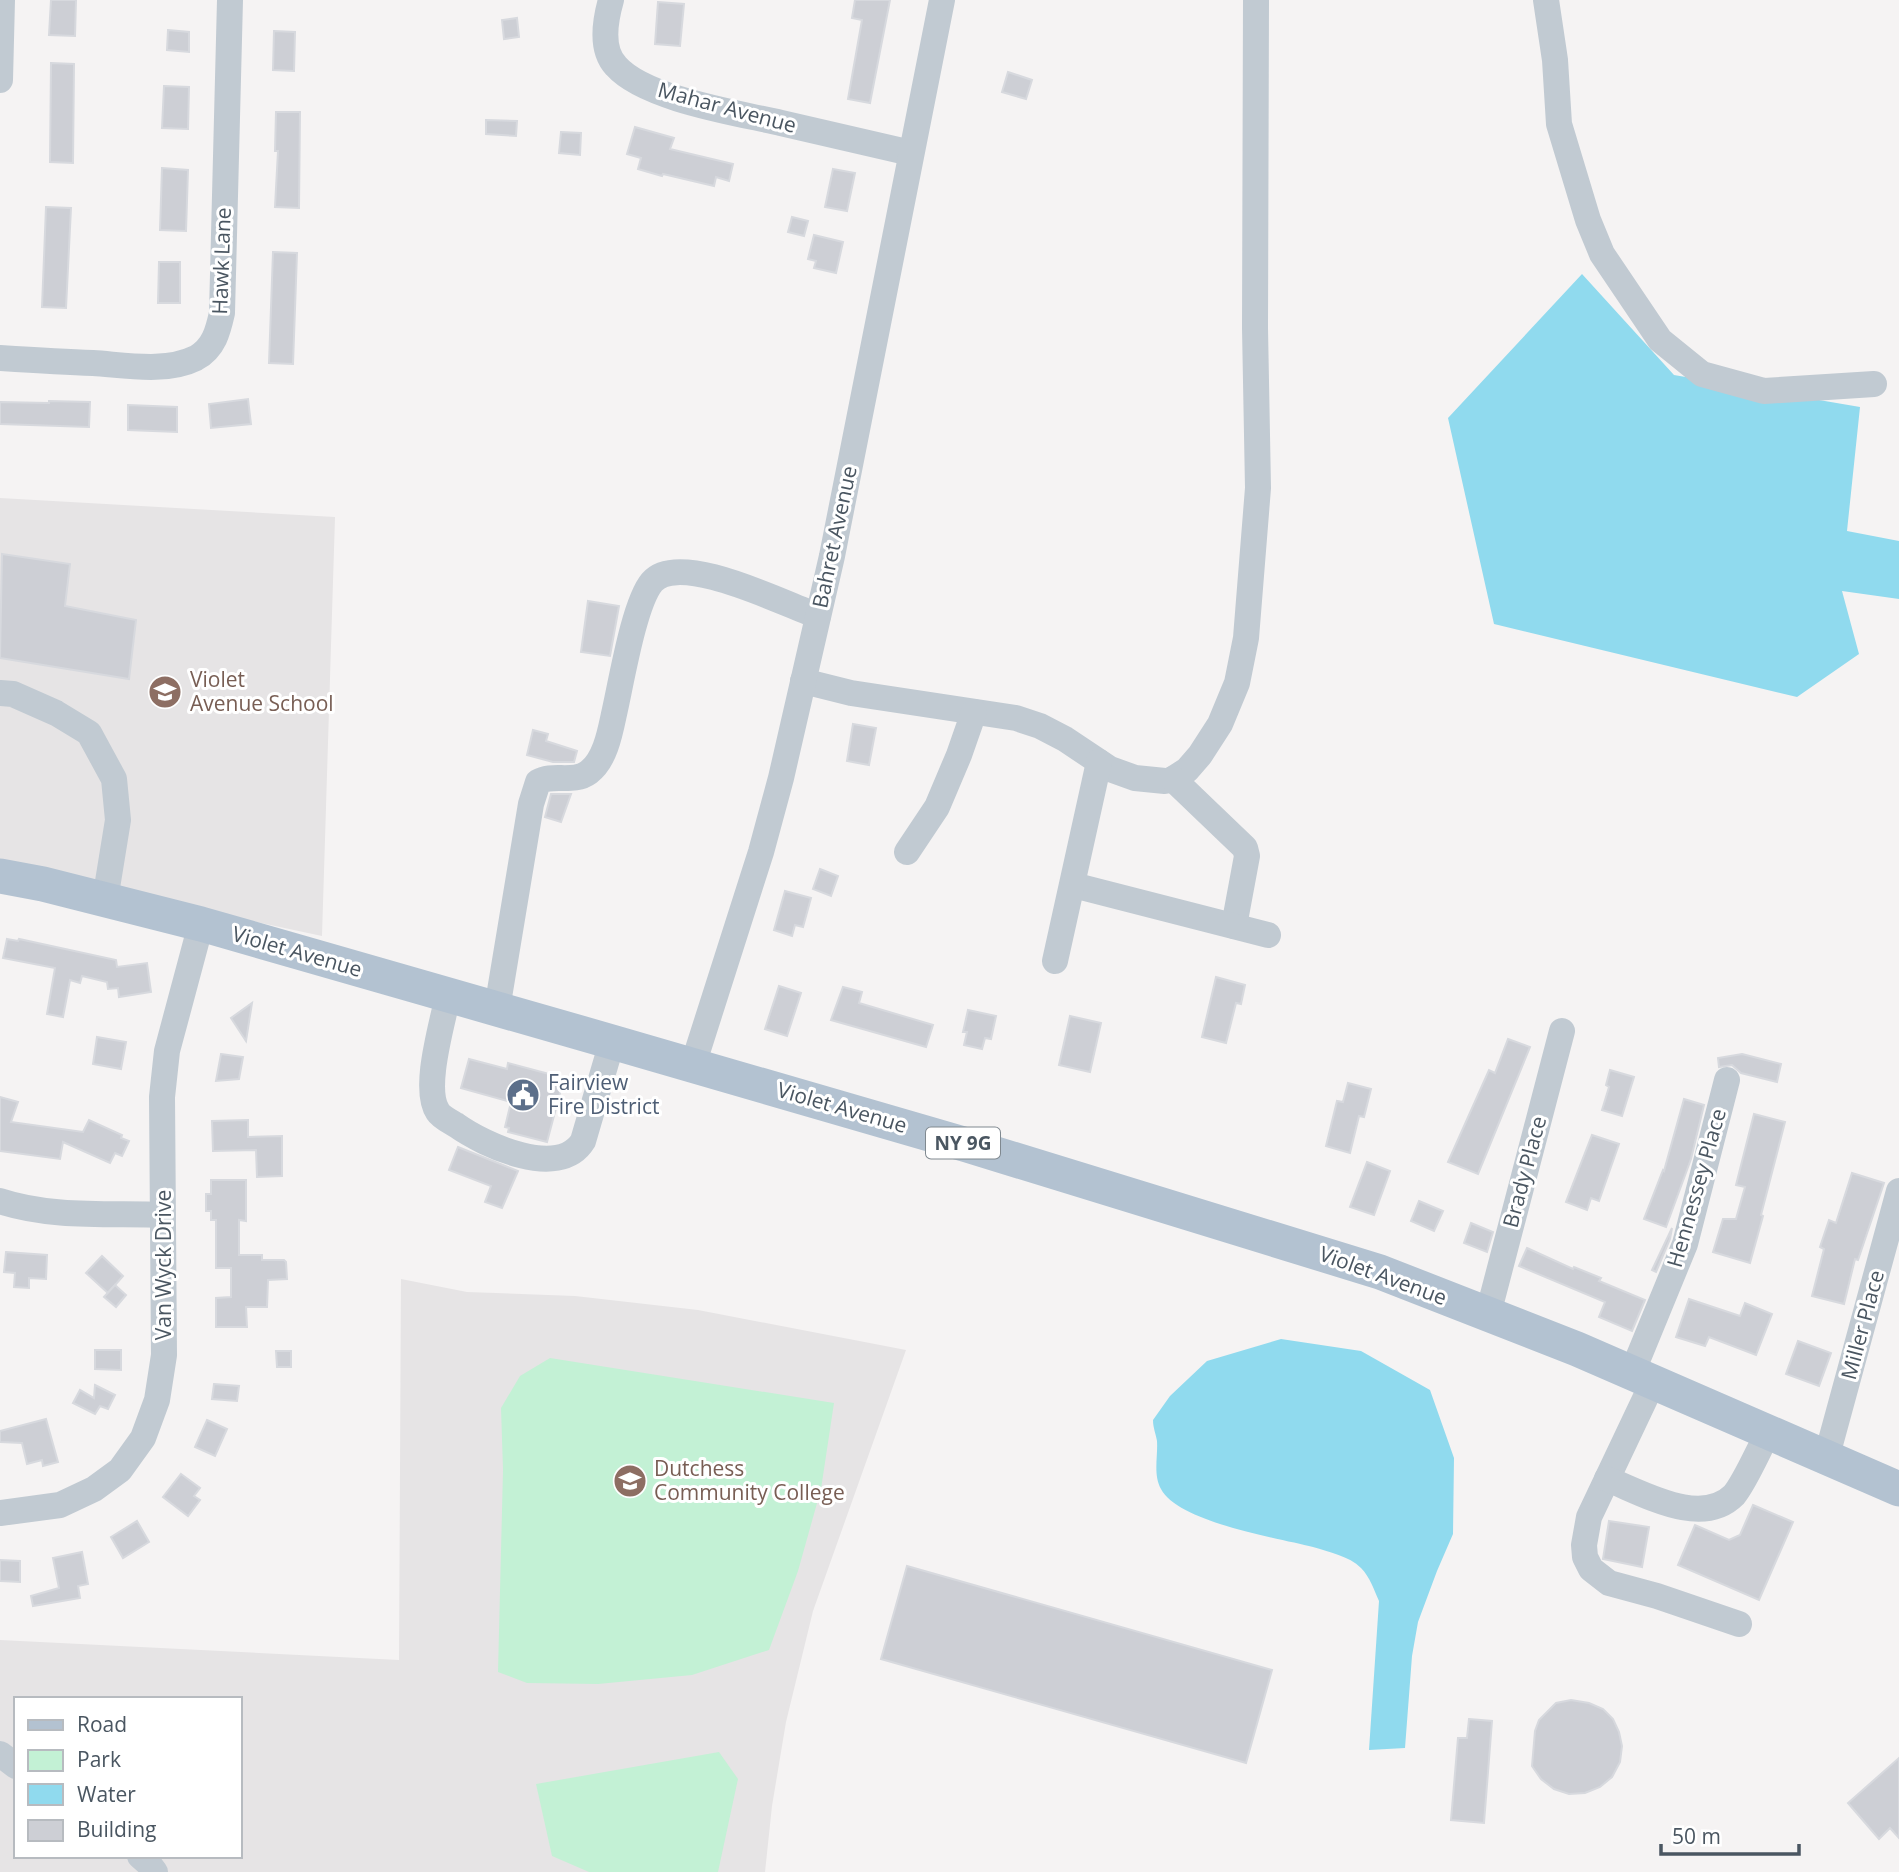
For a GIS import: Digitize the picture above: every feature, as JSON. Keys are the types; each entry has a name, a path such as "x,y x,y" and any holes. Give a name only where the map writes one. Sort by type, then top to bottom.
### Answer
{"main road":[{"name":"Violet Avenue","path":"0,876 201,924 693,1065 1239,1227 1380,1272 1642,1377 1899,1489"}],"street":[{"path":"0,80 2,0"},
{"name":"Hawk Lane","path":"0,358 151,367 177,364 196,358 209,348 218,335 222,313 230,0"},
{"name":"Mahar Avenue","path":"611,0 605,38 608,55 615,66 632,81 661,93 726,110 911,153"},
{"name":"Bahret Avenue","path":"693,1065 761,852 803,681 832,556 942,0"},
{"path":"803,681 851,693 1016,718 1040,726 1099,762 1135,778 1165,781 1173,779 1186,771 1200,755 1220,724 1237,683 1246,638 1258,488 1255,328 1256,0"},
{"path":"1546,0 1555,60 1559,124 1588,220 1602,254 1660,340 1702,374 1764,391 1874,384"},
{"path":"497,1009 531,804 538,782 545,778 571,779 588,773 601,757 611,727 639,607 653,580 664,574 685,571 705,574 818,616"},
{"path":"0,693 13,694 56,713 89,733 114,779 118,820 105,900"},
{"path":"907,852 937,807 974,712"},
{"path":"1055,961 1099,762"},
{"path":"1173,779 1245,848 1247,856 1234,926"},
{"path":"1073,885 1268,935"},
{"name":"Van Wyck Drive","path":"0,1513 60,1505 94,1489 120,1470 144,1438 157,1400 164,1354 162,1097 167,1051 201,924"},
{"path":"448,995 433,1069 432,1096 438,1113 476,1139 530,1158 548,1160 578,1149 583,1141 612,1042"},
{"name":"Brady Place","path":"1488,1314 1562,1031"},
{"name":"Hennessey Place","path":"1727,1080 1685,1244 1607,1479 1589,1517 1585,1531 1585,1557 1591,1569 1609,1583 1739,1624"},
{"name":"Miller Place","path":"1826,1459 1899,1191"},
{"path":"0,1201 46,1211 163,1215"},
{"path":"1607,1479 1680,1507 1700,1510 1717,1506 1734,1494 1768,1433"},
{"path":"142,1858 155,1872"}],"shaded area":[{"name":"Violet Avenue School","path":"0,498 335,517 322,936 0,867"},
{"name":"Dutchess Community College","path":"401,1279 467,1292 575,1296 698,1310 906,1350 813,1611 786,1722 772,1806 765,1872 0,1872 0,1640 399,1660"}],"green space":[{"path":"550,1358 834,1403 821,1489 798,1571 769,1650 692,1675 598,1684 527,1683 498,1672 503,1470 501,1408 520,1376"},
{"path":"719,1752 738,1779 718,1872 589,1872 552,1856 536,1784"}],"water":[{"path":"1582,274 1674,375 1860,407 1847,531 1899,541 1899,599 1842,591 1859,654 1797,697 1494,624 1448,418"},
{"path":"1281,1339 1361,1351 1430,1390 1454,1458 1453,1534 1418,1622 1412,1656 1405,1748 1369,1750 1379,1601 1361,1568 1351,1560 1332,1553 1230,1527 1187,1511 1171,1501 1159,1484 1153,1420 1170,1396 1207,1361"}],"building":[{"path":"51,0 76,0 75,36 49,35"},
{"path":"855,0 890,0 870,103 848,99 862,20 852,18"},
{"path":"658,2 684,4 680,46 655,44"},
{"path":"517,18 519,37 504,39 502,20"},
{"path":"168,30 189,32 189,52 167,50"},
{"path":"274,31 295,32 294,71 273,70"},
{"path":"51,63 74,64 73,163 50,162"},
{"path":"1008,72 1032,80 1026,99 1002,92"},
{"path":"164,86 189,87 188,129 162,128"},
{"path":"276,112 300,112 299,208 275,207 278,151 275,151"},
{"path":"486,120 517,121 516,136 486,134"},
{"path":"635,127 674,138 670,149 733,164 729,181 716,177 714,186 638,169 641,158 627,154"},
{"path":"561,132 581,133 580,155 559,153"},
{"path":"162,168 188,170 186,231 160,230"},
{"path":"833,169 855,173 847,211 825,207"},
{"path":"46,207 71,208 66,308 42,307"},
{"path":"792,217 808,221 804,236 788,232"},
{"path":"814,235 843,242 836,273 814,268 816,261 808,259"},
{"path":"273,252 297,253 293,364 269,363"},
{"path":"159,262 180,262 180,303 158,303"},
{"path":"248,399 251,424 211,428 209,404"},
{"path":"0,402 90,402 89,427 0,424"},
{"path":"128,405 177,407 177,432 128,430"},
{"name":"Violet Avenue School","path":"2,554 70,564 65,606 136,620 129,679 0,658"},
{"path":"588,601 619,606 610,656 581,652"},
{"path":"853,724 876,728 869,765 847,761"},
{"path":"533,730 548,734 546,741 577,751 574,762 553,762 527,755"},
{"path":"551,794 571,794 561,822 545,817"},
{"path":"820,869 838,876 831,896 813,889"},
{"path":"785,891 811,898 803,927 795,925 792,936 774,930"},
{"path":"7,939 19,939 116,960 117,967 147,963 151,992 119,997 118,988 108,989 107,982 82,976 80,983 70,980 63,1017 47,1014 55,968 3,958"},
{"path":"1216,977 1245,985 1241,1004 1236,1003 1226,1043 1202,1037"},
{"path":"779,986 801,993 787,1036 765,1029"},
{"path":"843,987 862,992 859,1003 933,1025 926,1047 831,1020"},
{"path":"252,1003 246,1041 231,1018"},
{"path":"968,1010 996,1016 991,1039 985,1038 982,1049 964,1045 967,1032 963,1032"},
{"path":"1070,1016 1101,1023 1090,1072 1059,1065"},
{"path":"97,1037 126,1042 121,1069 93,1064"},
{"path":"1508,1039 1530,1047 1478,1174 1448,1162 1489,1070 1495,1073"},
{"path":"221,1054 243,1057 239,1079 216,1081"},
{"path":"1742,1054 1781,1064 1777,1082 1741,1073 1732,1065 1719,1067 1718,1058"},
{"name":"Fairview Fire District","path":"469,1059 507,1069 508,1063 564,1078 547,1142 508,1132 509,1128 505,1127 511,1102 461,1088"},
{"path":"1610,1070 1634,1077 1622,1116 1602,1110 1609,1087 1606,1085"},
{"path":"1348,1083 1371,1089 1364,1117 1359,1116 1350,1153 1326,1146 1337,1101 1343,1102"},
{"path":"0,1097 18,1102 11,1122 83,1132 89,1120 129,1141 122,1156 115,1153 110,1163 63,1142 60,1159 0,1151"},
{"path":"1684,1099 1704,1105 1691,1159 1666,1227 1644,1219 1664,1171"},
{"path":"1754,1114 1785,1122 1750,1263 1713,1252 1723,1219 1736,1219 1745,1187 1736,1185"},
{"path":"248,1120 248,1137 282,1136 282,1176 257,1177 256,1150 213,1151 212,1121"},
{"path":"1592,1135 1619,1144 1599,1201 1591,1198 1587,1210 1566,1202"},
{"path":"458,1147 518,1171 502,1208 485,1202 491,1186 449,1170"},
{"path":"1367,1162 1390,1171 1374,1215 1350,1207"},
{"path":"1852,1173 1884,1183 1858,1260 1855,1259 1844,1304 1812,1296 1824,1249 1820,1247 1829,1220 1836,1223"},
{"path":"211,1180 246,1180 246,1221 239,1220 239,1255 262,1255 262,1260 286,1262 287,1279 268,1280 267,1307 246,1307 247,1327 216,1327 216,1298 231,1297 231,1268 216,1268 216,1220 211,1220 211,1211 206,1211 206,1194 211,1194"},
{"path":"1419,1201 1443,1211 1434,1231 1411,1221"},
{"path":"1471,1223 1493,1232 1487,1252 1464,1243"},
{"path":"1672,1228 1670,1239 1656,1272 1652,1270"},
{"path":"1527,1248 1573,1269 1574,1267 1601,1278 1599,1281 1645,1300 1632,1331 1599,1317 1605,1302 1519,1266"},
{"path":"6,1252 47,1255 46,1279 29,1278 29,1288 14,1287 15,1273 4,1272"},
{"path":"102,1256 123,1276 108,1293 86,1273"},
{"path":"115,1285 126,1295 116,1307 104,1297"},
{"path":"1689,1299 1740,1316 1745,1303 1772,1314 1756,1355 1709,1337 1705,1346 1676,1337"},
{"path":"1798,1341 1831,1353 1819,1386 1786,1374"},
{"path":"95,1350 121,1350 121,1370 95,1369"},
{"path":"276,1351 291,1351 291,1367 277,1367"},
{"path":"214,1384 239,1386 237,1401 212,1399"},
{"path":"95,1385 115,1395 108,1409 100,1406 95,1414 73,1403 80,1390 94,1398"},
{"path":"46,1419 58,1462 43,1466 42,1460 27,1464 22,1443 0,1442 0,1431"},
{"path":"207,1420 227,1429 215,1456 195,1447"},
{"path":"181,1474 200,1488 194,1496 200,1500 188,1516 163,1497"},
{"path":"1753,1505 1793,1522 1759,1600 1678,1565 1695,1525 1729,1540 1740,1535"},
{"path":"137,1521 149,1542 123,1558 111,1537"},
{"path":"1609,1521 1649,1527 1642,1567 1603,1559"},
{"path":"82,1552 88,1584 78,1586 80,1598 33,1606 31,1596 59,1588 53,1558"},
{"path":"0,1560 20,1561 20,1582 0,1581"},
{"path":"907,1566 1272,1670 1246,1763 881,1659"},
{"path":"1571,1700 1603,1709 1613,1719 1622,1746 1620,1762 1612,1777 1600,1787 1585,1793 1569,1794 1554,1789 1541,1779 1532,1766 1535,1731 1539,1720 1556,1703"},
{"path":"1469,1719 1492,1721 1484,1823 1451,1820 1458,1738 1467,1738"},
{"path":"1899,1758 1899,1838 1890,1828 1879,1839 1848,1803"}],"place":[{"name":"Violet Avenue School","path":"165,692"},
{"name":"Fairview Fire District","path":"523,1095"},
{"name":"Dutchess Community College","path":"630,1481"}]}
